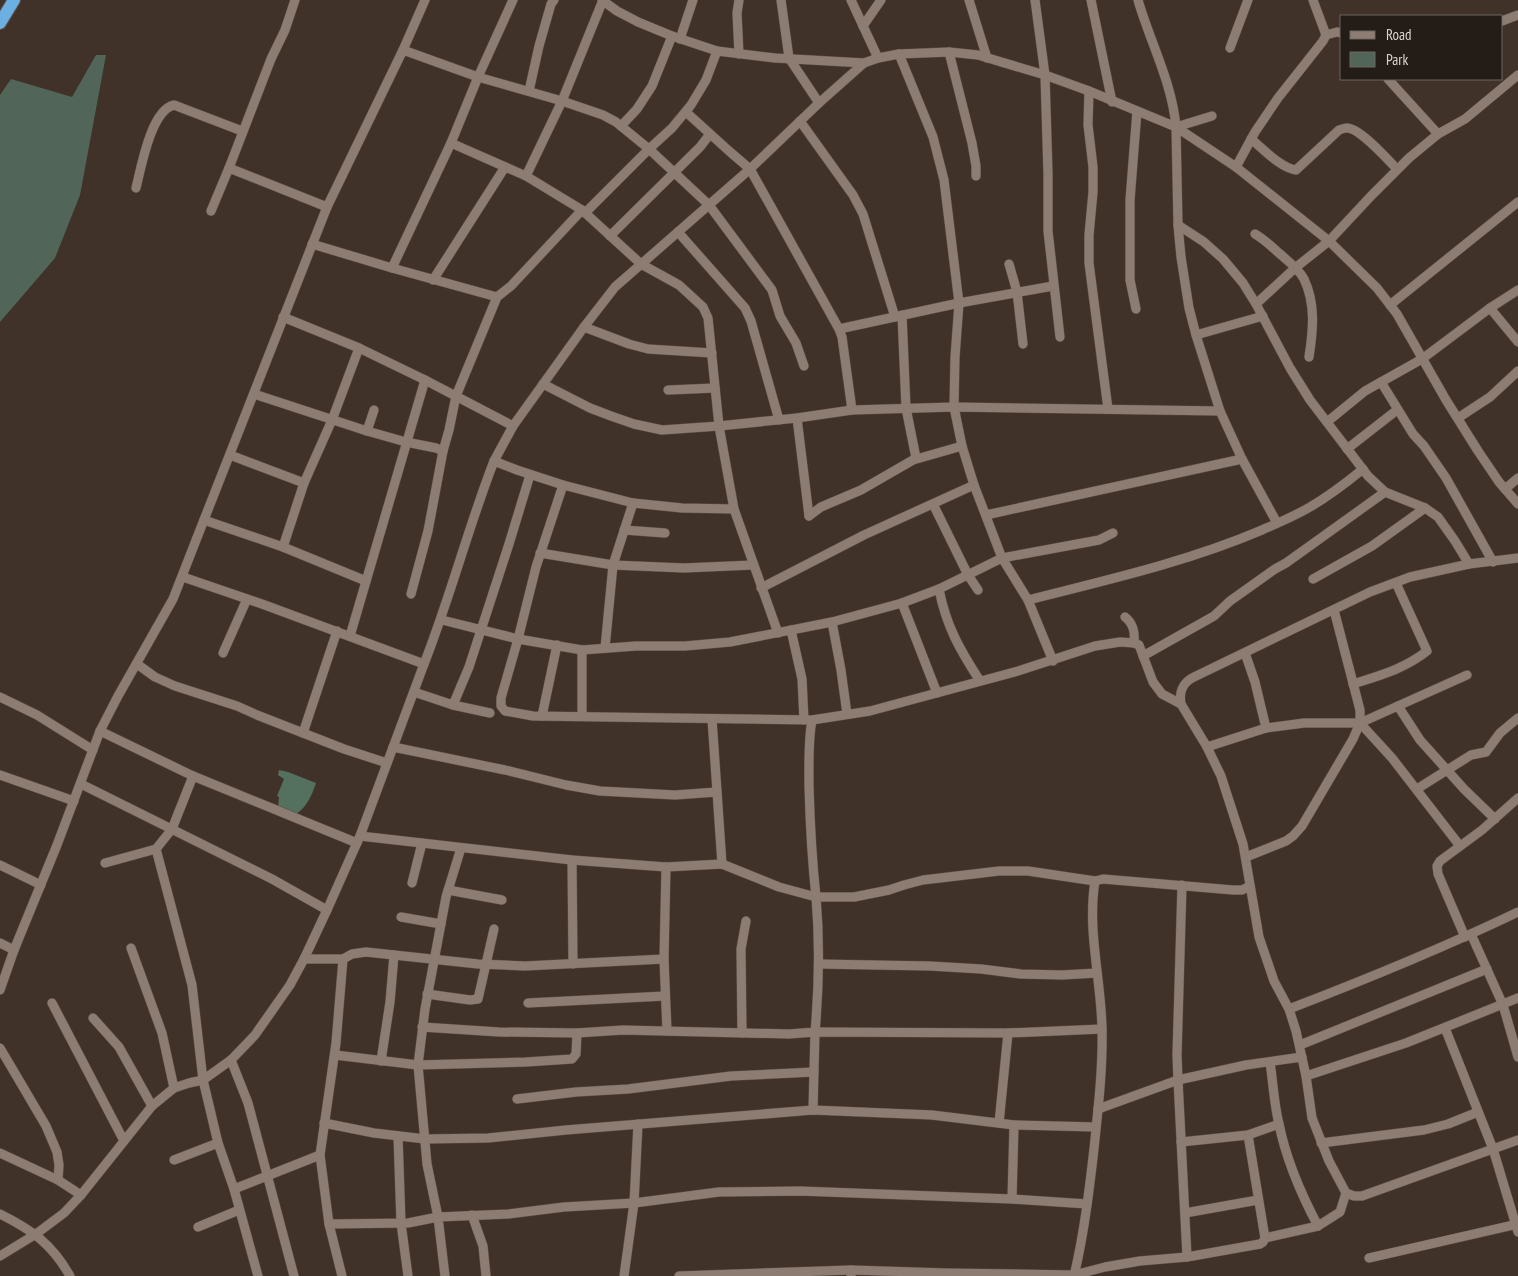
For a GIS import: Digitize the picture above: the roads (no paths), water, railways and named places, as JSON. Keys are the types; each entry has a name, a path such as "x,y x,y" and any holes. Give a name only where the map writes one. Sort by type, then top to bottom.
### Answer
{"highway":[{"path":"0,24 14,0"}],"street":[{"path":"210,211 229,168 271,59 285,30 295,0"},
{"path":"0,990 100,731 173,599 183,577 327,207 403,50 425,0"},
{"path":"392,268 451,143 513,0"},
{"path":"529,91 539,46 551,4 554,0"},
{"path":"526,176 562,100 603,0 617,11 638,22 676,38 717,51 864,63"},
{"path":"621,126 637,109 652,86 693,0"},
{"path":"739,54 737,13 740,0"},
{"path":"781,0 789,58 819,103"},
{"path":"851,0 878,58"},
{"path":"862,26 882,0"},
{"path":"969,0 987,58"},
{"path":"1035,0 1044,75 1048,231 1060,337"},
{"path":"1091,0 1112,102"},
{"path":"1138,0 1157,52 1175,115 1178,225 1189,308 1196,335 1220,411 1242,459 1277,523"},
{"path":"1230,48 1248,0"},
{"path":"1236,167 1278,98 1326,35 1313,0"},
{"path":"1503,21 1518,14"},
{"path":"1326,35 1340,33"},
{"path":"403,50 478,77 562,100 603,115 621,126 649,149 709,205 772,290 780,316 796,343 804,366"},
{"path":"411,594 428,532 443,451 456,396 497,297 512,286 584,212 672,128 692,105 706,80 717,51"},
{"path":"949,52 972,143 976,176"},
{"path":"0,1256 36,1234 64,1213 81,1196 152,1106 174,1088 203,1080 231,1060 255,1035 290,985 304,959 359,840 442,620 482,493 494,461 513,426 584,326 615,288 750,169 864,63 899,54 949,52 978,55 1089,91 1176,127 1236,167 1329,241 1377,288 1397,314 1458,418 1499,482 1518,504"},
{"path":"899,54 933,137 944,180 959,303 954,407 962,446 974,486 1002,558 1028,600 1053,661"},
{"path":"1256,304 1295,268 1329,241 1409,158 1438,134 1465,119 1518,74"},
{"path":"1389,80 1438,134"},
{"path":"1089,91 1088,125 1093,167 1089,263 1108,409"},
{"path":"136,188 153,127 170,106 242,131"},
{"path":"1136,309 1130,280 1130,200 1137,111"},
{"path":"686,112 750,169 839,329 842,337 852,410"},
{"path":"1176,127 1212,116"},
{"path":"800,121 853,195 863,214 898,316 906,408 916,458"},
{"path":"1252,139 1282,165 1296,170 1339,130 1350,128 1370,142 1397,169"},
{"path":"610,236 700,147 710,134"},
{"path":"451,143 526,176 584,212 641,264 679,285 703,307 708,318 719,426 734,509 778,633"},
{"path":"433,280 506,167"},
{"path":"229,168 327,207"},
{"path":"1390,305 1518,202"},
{"path":"1178,225 1204,242 1223,259 1243,283 1263,316 1290,368 1327,422 1363,469 1385,492 1425,508 1438,518 1469,564"},
{"path":"678,232 745,308 751,321 779,420"},
{"path":"1255,234 1263,238 1303,278 1310,295 1313,314 1309,357"},
{"path":"312,244 497,297"},
{"path":"1009,264 1017,292 1023,344"},
{"path":"839,329 959,303 1054,286"},
{"path":"1327,422 1364,391 1422,358 1518,290"},
{"path":"1490,308 1518,342"},
{"path":"1196,335 1263,316"},
{"path":"283,317 359,348 513,426"},
{"path":"584,326 629,344 648,349 712,353"},
{"path":"283,546 304,483 332,420 359,348"},
{"path":"1458,418 1490,397 1518,371"},
{"path":"350,636 425,380"},
{"path":"1381,382 1413,434 1424,446 1446,478 1493,562"},
{"path":"543,384 590,408 634,424 662,430 779,420 852,410 906,408 1220,411"},
{"path":"668,390 715,388"},
{"path":"254,394 367,431 443,451"},
{"path":"367,431 374,410"},
{"path":"1347,449 1397,410"},
{"path":"797,418 809,516 821,507 861,490 916,458 962,446"},
{"path":"230,455 304,483"},
{"path":"986,516 1242,459"},
{"path":"494,461 563,485 633,503 682,508 734,509"},
{"path":"1028,600 1203,553 1309,508 1363,469"},
{"path":"453,705 469,667 530,475"},
{"path":"1506,489 1518,478"},
{"path":"563,485 540,553 501,698 501,706 505,712 542,716 808,720 870,710 1053,661 1095,646 1120,642 1139,645 1153,682 1162,694 1181,704"},
{"path":"761,588 864,535 974,486"},
{"path":"1143,656 1214,616 1230,601 1385,492"},
{"path":"605,648 613,565 633,503"},
{"path":"933,504 968,575 978,590"},
{"path":"1313,579 1372,546 1425,508"},
{"path":"204,520 283,546 366,581"},
{"path":"624,530 665,533"},
{"path":"442,620 518,639 582,650 636,646 685,646 730,642 832,622 902,603 939,589 1002,558 1099,540 1113,533"},
{"path":"540,553 613,565 684,568 753,565"},
{"path":"1517,559 1469,564 1410,578 1370,592 1187,681 1182,687 1180,695 1181,704 1207,747 1221,776 1246,857 1259,937 1266,961 1289,1009 1300,1045 1312,1118 1329,1162 1346,1193 1362,1196 1518,1140"},
{"path":"183,577 246,598 424,664"},
{"path":"1353,684 1395,670 1414,661 1427,651 1396,583"},
{"path":"939,589 943,610 960,651 980,681"},
{"path":"223,653 246,598"},
{"path":"902,603 936,693"},
{"path":"1246,857 1294,836 1302,826 1339,763 1360,723 1360,710 1334,610"},
{"path":"1125,617 1130,621 1135,633 1134,643"},
{"path":"832,622 847,714"},
{"path":"791,630 802,679 808,720 810,747 810,834 819,932 813,1110"},
{"path":"303,733 337,631"},
{"path":"542,716 557,646"},
{"path":"582,650 582,716"},
{"path":"1245,652 1255,682 1266,728"},
{"path":"136,664 155,677 175,686 236,706 344,749 387,763"},
{"path":"1207,747 1266,728 1304,723 1360,723 1467,675"},
{"path":"414,692 453,705 490,713"},
{"path":"0,697 37,715 94,750"},
{"path":"1398,706 1420,740 1464,789 1495,819"},
{"path":"1417,789 1471,755 1486,752 1500,733 1518,718"},
{"path":"712,719 722,864"},
{"path":"1360,723 1392,758 1460,846"},
{"path":"100,731 192,776 359,840 422,843 572,860 666,867 722,864 779,887 816,897 854,897 889,890 904,884 923,880 999,871 1028,871 1096,881 1103,879 1233,890 1242,890 1250,886"},
{"path":"393,747 505,770 566,786 600,791 675,795 717,792"},
{"path":"0,775 74,801"},
{"path":"105,863 156,849 172,829 192,776"},
{"path":"81,784 272,880 327,910"},
{"path":"1518,798 1495,819 1440,861 1437,866 1438,874 1503,1004 1518,1057"},
{"path":"412,883 422,843"},
{"path":"445,1276 438,1217 427,1164 418,1065 422,1028 441,924 448,890 461,848"},
{"path":"156,849 191,979 203,1080 218,1143 234,1189 258,1276"},
{"path":"572,860 573,964"},
{"path":"0,865 41,885"},
{"path":"666,867 664,959 667,1031"},
{"path":"1074,1276 1087,1204 1101,1084 1102,1029 1094,948 1093,912 1096,881"},
{"path":"1182,885 1177,1056 1187,1257"},
{"path":"448,890 502,900"},
{"path":"1289,1009 1373,977 1518,912"},
{"path":"401,917 441,924"},
{"path":"742,1033 741,949 746,921"},
{"path":"428,994 470,1000 478,999 494,929"},
{"path":"0,943 14,950"},
{"path":"131,948 162,1033 174,1088"},
{"path":"304,959 343,959 352,954 366,952 486,965 525,966 664,959"},
{"path":"381,1061 390,1002 394,955"},
{"path":"342,1276 329,1224 320,1155 334,1056 343,959"},
{"path":"819,964 930,966 1021,974 1062,975 1097,973"},
{"path":"1300,1045 1328,1032 1487,969"},
{"path":"528,1004 665,996"},
{"path":"1306,1076 1406,1043 1518,998"},
{"path":"52,1003 124,1142"},
{"path":"93,1018 119,1047 152,1106"},
{"path":"422,1028 499,1032 577,1033 623,1030 789,1034 815,1032 1008,1033 1102,1029"},
{"path":"1369,1258 1517,1227 1493,1149 1445,1028"},
{"path":"334,1056 418,1065 572,1059 576,1054 577,1033"},
{"path":"998,1123 1008,1033"},
{"path":"0,1048 46,1126 57,1152 59,1165 58,1180"},
{"path":"1098,1108 1178,1080 1302,1057"},
{"path":"231,1060 248,1103 294,1276"},
{"path":"1270,1062 1279,1124 1292,1169 1318,1226"},
{"path":"517,1100 730,1076 814,1072"},
{"path":"324,1123 374,1134 425,1139 488,1138 813,1110 923,1114 1014,1125 1096,1127"},
{"path":"1321,1143 1424,1130 1448,1124 1478,1112"},
{"path":"624,1276 634,1203 638,1124"},
{"path":"1181,1142 1248,1135 1279,1124"},
{"path":"1012,1199 1014,1125"},
{"path":"679,1276 851,1273 1074,1276 1105,1267 1140,1261 1187,1257 1260,1244 1264,1238 1248,1135"},
{"path":"398,1136 401,1223 408,1276"},
{"path":"174,1160 218,1143"},
{"path":"0,1154 58,1180 81,1196"},
{"path":"234,1189 320,1155"},
{"path":"329,1224 401,1223 438,1217 508,1214 564,1207 634,1203 719,1192 800,1190 1087,1204"},
{"path":"1264,1238 1318,1226 1340,1212 1346,1193"},
{"path":"1185,1213 1258,1200"},
{"path":"198,1227 239,1210"},
{"path":"0,1214 36,1234 51,1249 70,1276"},
{"path":"472,1215 483,1246 486,1276"}]}
